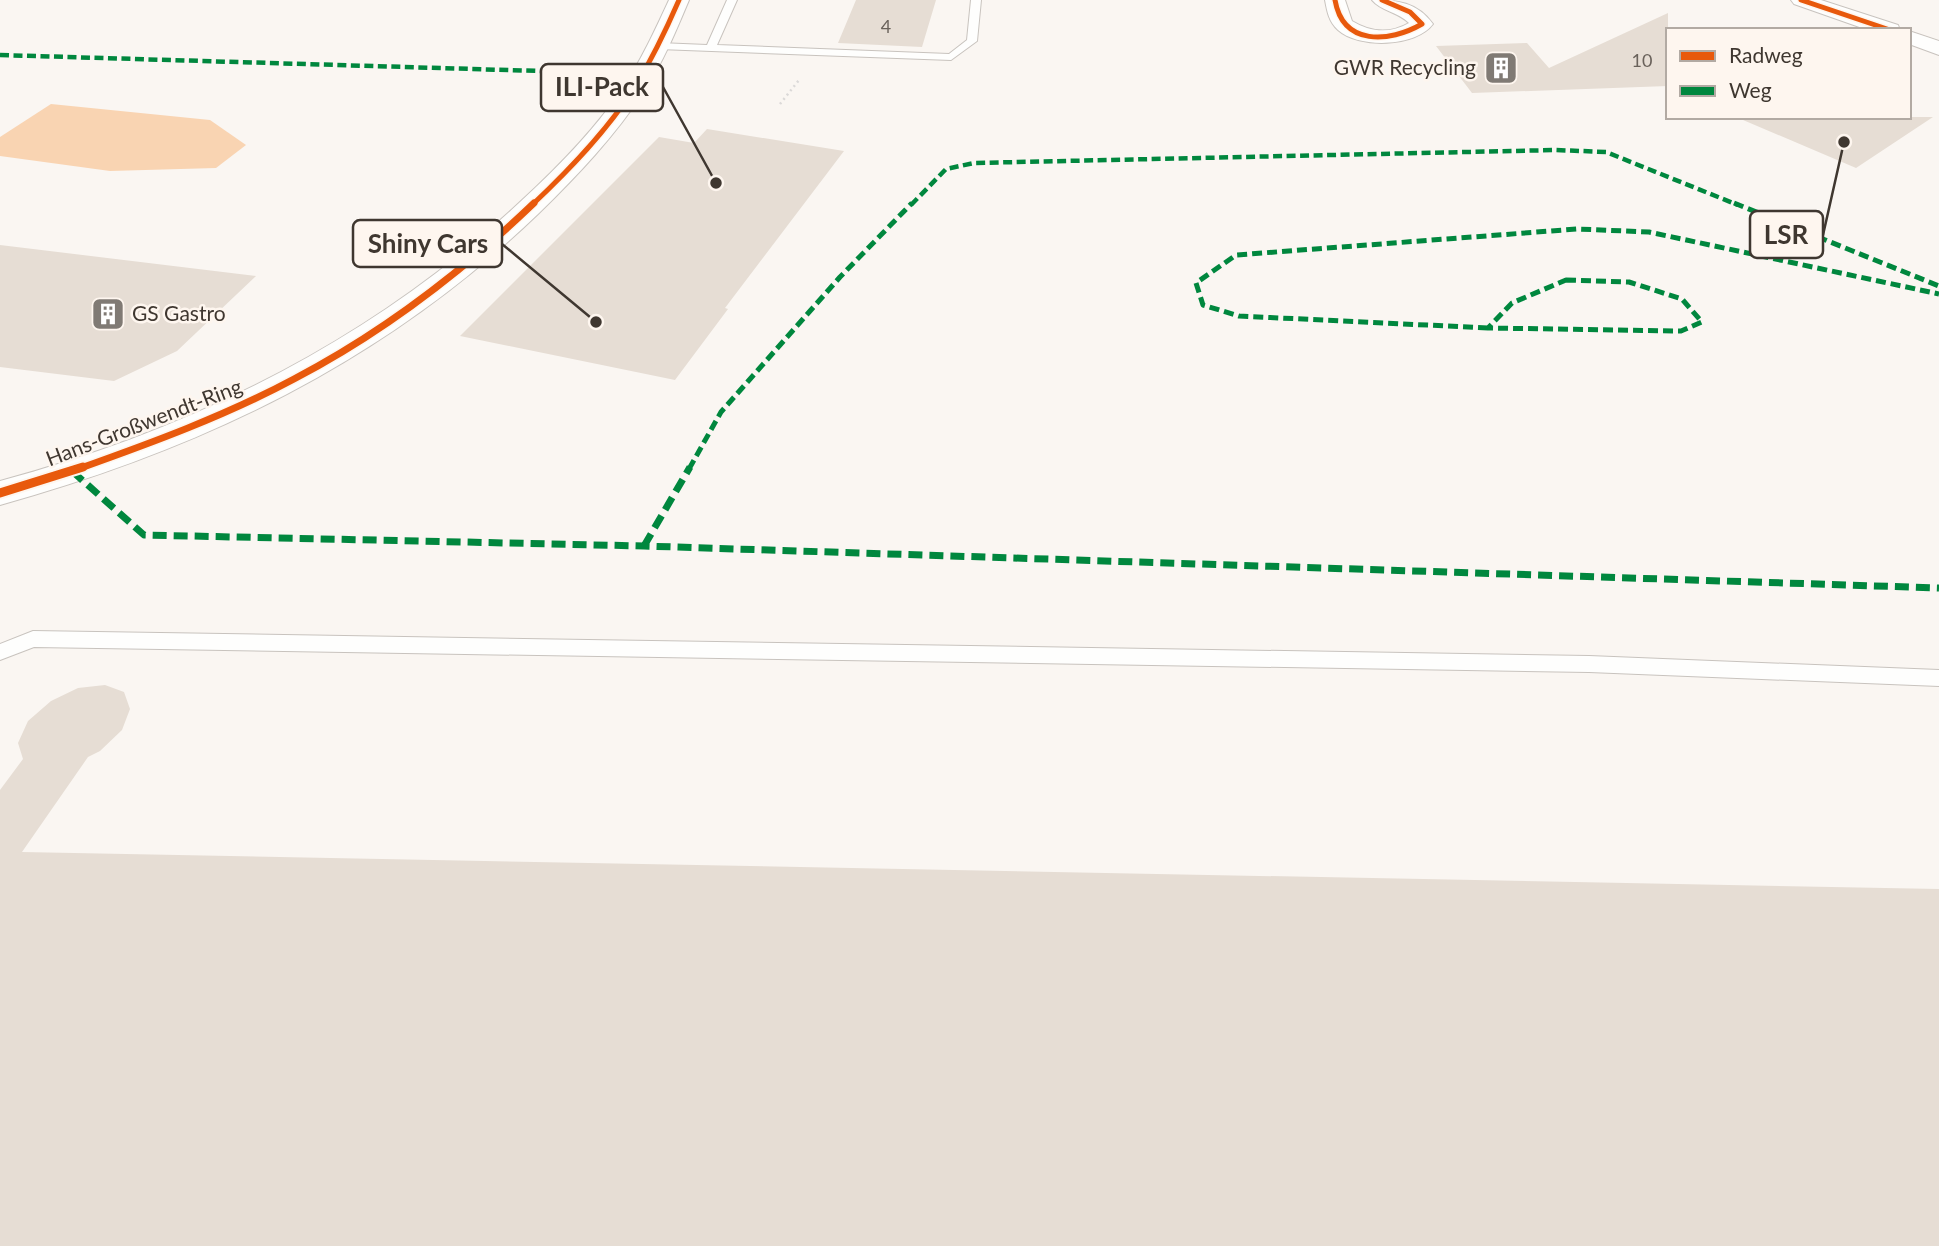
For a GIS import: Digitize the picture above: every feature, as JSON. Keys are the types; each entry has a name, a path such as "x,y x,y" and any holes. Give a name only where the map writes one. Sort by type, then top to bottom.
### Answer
{"street":[{"name":"Hans-Großwendt-Ring","path":"0,493 40,482 199,425 297,379 388,322 493,241 549,189 617,114 659,46 679,0"},
{"path":"1335,0 1335,9 1344,25 1360,34 1380,38 1410,33 1422,24 1409,12 1382,0"},
{"path":"1801,0 1884,28"},
{"path":"1911,38 1939,48"}],"lane":[{"path":"710,49 732,0"},
{"path":"659,46 951,57 972,41 976,0"},
{"path":"0,652 33,639 1589,664 1939,677"}],"shaded area":[{"path":"51,104 210,120 246,145 216,168 110,171 0,156 0,137"}],"building":[{"path":"856,0 936,0 922,47 838,43"},
{"path":"1668,13 1666,86 1472,93 1436,46 1527,43 1549,68"},
{"path":"1933,117 1856,168 1741,119"},
{"path":"707,129 844,151 725,308 728,309 675,380 460,336 659,137 694,143"},
{"name":"GS Gastro","path":"0,245 256,276 177,351 114,381 0,367"},
{"path":"105,685 124,692 130,709 122,730 100,751 88,757 22,852 1939,889 1939,1246 0,1246 0,790 23,759 18,743 28,721 51,701 78,688"}],"marked path":[{"path":"0,55 642,74"},
{"path":"644,546 721,412 840,277 946,169 974,163 1556,150 1606,152 1939,286"},
{"path":"1488,328 1512,303 1566,280 1629,282 1682,299 1702,322 1681,331 1515,329 1488,328 1239,316 1203,305 1196,283 1236,255 1577,229 1649,232 1939,294"},
{"path":"72,471 144,535 644,546 1939,588"}],"cycle path":[{"path":"0,493 134,448 250,401 338,355 425,296 509,227 583,153 615,115 643,74 679,0"},
{"path":"1335,0 1337,14 1345,25 1368,36 1397,35 1422,24 1410,12 1382,0"},
{"path":"1801,0 1884,28"}],"place":[{"name":"GWR Recycling","path":"1501,68"},
{"name":"LSR","path":"1844,142"},
{"name":"ILI-Pack","path":"716,183"},
{"name":"GS Gastro","path":"108,314"},
{"name":"Shiny Cars","path":"596,322"}]}
